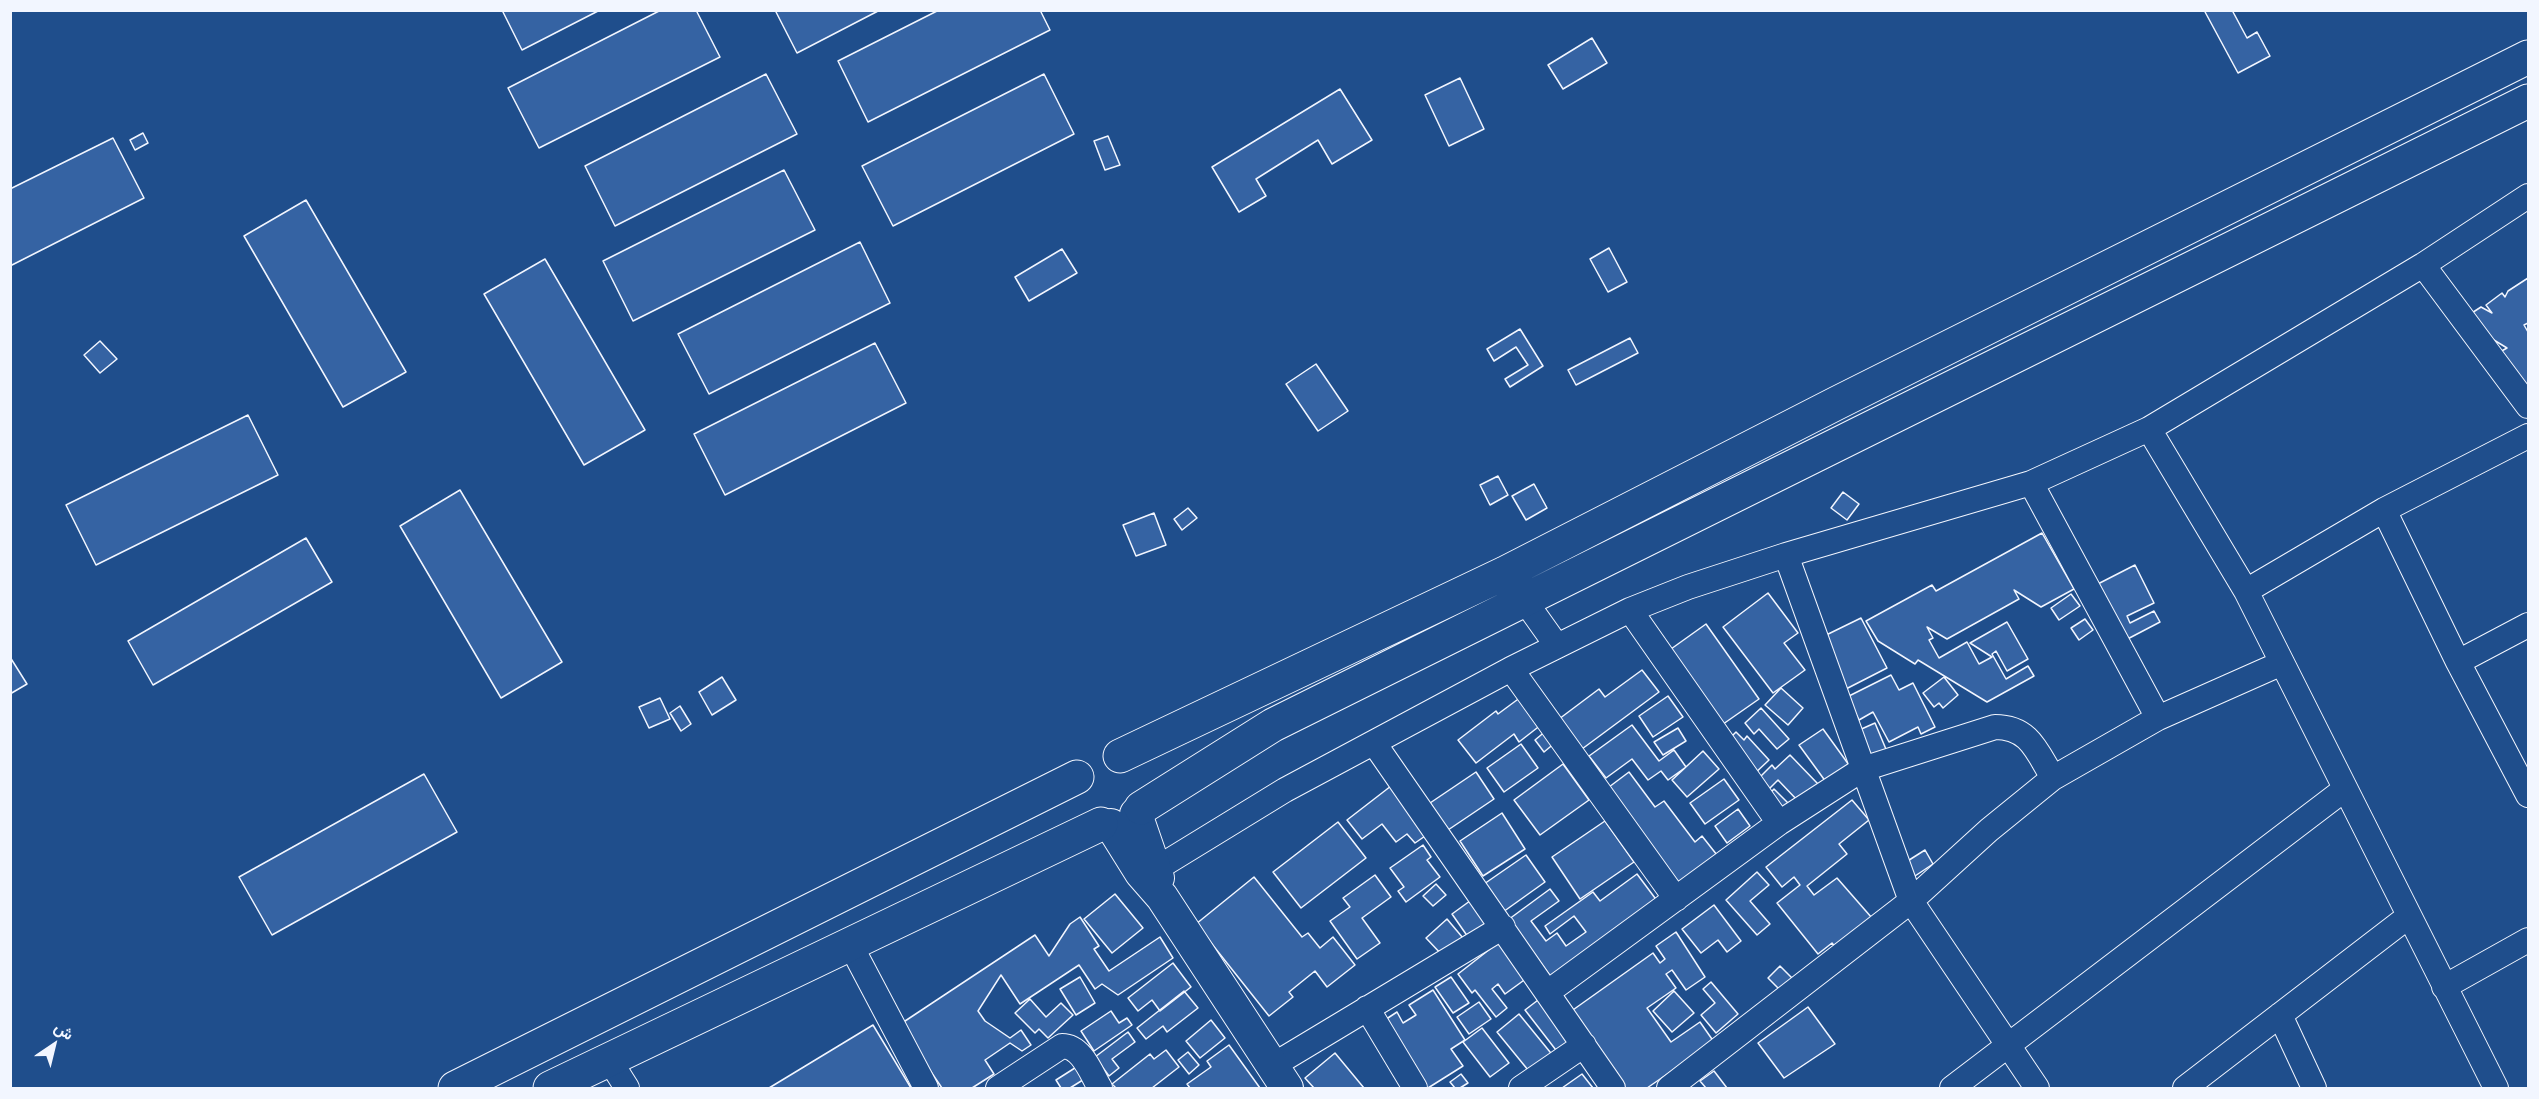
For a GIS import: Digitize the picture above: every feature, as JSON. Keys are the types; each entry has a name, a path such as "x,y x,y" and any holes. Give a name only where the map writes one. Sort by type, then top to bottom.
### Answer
{"highway":[{"path":"1122,818 1082,812 1074,789 1077,777 1082,768 1099,756 1120,756 1505,573 1848,397 2529,57"},
{"path":"550,1089 619,1075 850,944 1122,818 1273,725 2529,100"},
{"path":"1120,756 1130,761 1143,777 1146,787 1122,818"},
{"path":"455,1089 1077,777"}],"main road":[{"path":"1122,818 1141,873 1159,883 1280,1077"}],"street":[{"path":"1159,883 1286,790 1511,669 1630,610 1688,587 1786,555 2031,483 2149,429 2423,265 2529,196"},
{"path":"2423,265 2527,401"},
{"path":"2149,429 2246,591 2496,1089"},
{"path":"2246,591 2384,510 2529,436"},
{"path":"2031,483 2158,718"},
{"path":"2384,510 2458,662 2529,795"},
{"path":"1786,555 1911,901 2037,1089"},
{"path":"1505,573 1557,646"},
{"path":"1630,610 1779,823"},
{"path":"2458,662 2529,625"},
{"path":"1669,1089 1911,901 1989,830 2053,778 2158,718 2282,663"},
{"path":"1511,669 1676,899"},
{"path":"1548,992 1779,823 1863,769 1995,728 2011,727 2023,734 2034,746 2053,778"},
{"path":"1374,742 1613,1089"},
{"path":"1952,1089 2345,789"},
{"path":"2185,1089 2409,916"},
{"path":"1280,1077 1367,1008 1503,927"},
{"path":"2444,987 2529,940"},
{"path":"850,944 926,1089"},
{"path":"1367,1008 1415,1089"},
{"path":"2280,1015 2314,1089"},
{"path":"1521,1089 1584,1045"},
{"path":"998,1089 1062,1046 1071,1046 1078,1052 1100,1089"}],"building":[{"path":"502,10 600,10 522,50"},
{"path":"661,10 696,10 720,57 539,148 508,88"},
{"path":"775,10 880,10 797,53"},
{"path":"939,10 1040,10 1050,30 868,122 838,61"},
{"path":"2204,10 2232,10 2247,38 2257,32 2270,56 2238,73"},
{"path":"1592,38 1607,63 1563,89 1548,65"},
{"path":"766,74 797,134 615,226 585,166"},
{"path":"1044,74 1074,134 893,226 862,166"},
{"path":"1460,78 1484,129 1449,146 1425,95"},
{"path":"1340,89 1372,140 1332,164 1318,140 1256,179 1266,196 1239,212 1212,167"},
{"path":"143,133 148,143 135,150 130,140"},
{"path":"1108,136 1120,165 1105,170 1094,141"},
{"path":"113,138 144,198 10,266 10,189"},
{"path":"784,170 815,230 633,321 603,261"},
{"path":"306,200 406,372 343,407 244,236"},
{"path":"860,242 890,303 709,394 678,334"},
{"path":"1609,248 1627,282 1608,292 1590,259"},
{"path":"1062,249 1077,273 1029,301 1015,277"},
{"path":"545,259 645,430 584,465 484,294"},
{"path":"2528,278 2528,323 2524,325 2528,332 2528,389 2498,353 2507,348 2461,320 2481,307 2492,313 2486,305 2502,293 2505,297 2508,291"},
{"path":"1520,329 1543,366 1510,387 1505,379 1528,365 1516,347 1494,361 1487,349"},
{"path":"1630,338 1638,353 1576,385 1568,370"},
{"path":"100,341 117,359 100,373 84,355"},
{"path":"875,343 906,403 725,495 694,434"},
{"path":"1316,364 1348,411 1318,431 1286,384"},
{"path":"248,415 278,475 96,565 66,505"},
{"path":"1498,476 1508,495 1490,505 1480,485"},
{"path":"1534,484 1547,508 1526,520 1512,496"},
{"path":"460,490 562,662 501,698 400,526"},
{"path":"1843,492 1859,504 1847,520 1831,508"},
{"path":"1188,508 1197,518 1182,530 1174,519"},
{"path":"1154,513 1166,545 1136,556 1123,525"},
{"path":"2042,533 2074,589 2041,607 2014,590 2019,599 1947,639 1927,627 1933,638 1929,640 1939,658 1967,642 1979,664 1992,657 1970,643 2007,622 2028,659 2007,671 1996,651 1992,654 2006,679 2028,666 2034,676 1987,702 1918,660 1915,664 1878,641 1866,621 1932,585 1936,591"},
{"path":"306,538 332,582 153,685 128,641"},
{"path":"2135,565 2154,603 2127,616 2130,623 2154,611 2160,622 2118,644 2090,588"},
{"path":"1768,593 1798,633 1784,643 1805,670 1773,693 1723,627"},
{"path":"2071,594 2080,606 2059,620 2051,608"},
{"path":"1861,618 1887,668 1844,690 1818,639"},
{"path":"2085,619 2093,630 2079,640 2071,628"},
{"path":"1706,624 1759,699 1716,729 1664,654"},
{"path":"10,657 27,684 10,694"},
{"path":"1642,670 1659,692 1582,749 1559,719 1599,689 1605,697"},
{"path":"1891,675 1899,690 1913,683 1935,727 1921,734 1918,727 1889,742 1873,712 1859,720 1847,697"},
{"path":"722,677 736,700 712,715 699,692"},
{"path":"1944,677 1958,695 1943,708 1939,703 1934,707 1923,693"},
{"path":"1781,688 1803,708 1788,725 1765,705"},
{"path":"1525,694 1546,721 1519,742 1514,734 1476,763 1458,740 1496,711 1498,714"},
{"path":"1668,696 1683,717 1653,737 1639,716"},
{"path":"660,698 670,719 649,728 639,707"},
{"path":"680,706 691,724 681,731 670,713"},
{"path":"1761,708 1789,739 1777,749 1759,729 1754,734 1745,723"},
{"path":"1875,723 1888,754 1870,762 1857,731"},
{"path":"1632,725 1659,761 1674,750 1686,767 1668,780 1661,771 1648,780 1632,759 1606,778 1589,756"},
{"path":"1678,728 1686,741 1663,755 1654,742"},
{"path":"1823,729 1849,765 1826,782 1799,745"},
{"path":"1547,730 1556,742 1544,752 1535,740"},
{"path":"1736,732 1744,740 1747,736 1769,760 1752,776 1723,745"},
{"path":"1521,744 1538,768 1504,792 1487,768"},
{"path":"1703,751 1719,769 1687,797 1672,780"},
{"path":"1790,755 1818,784 1799,802 1778,780 1765,793 1767,796 1774,789 1792,807 1779,821 1748,789 1772,765 1775,769"},
{"path":"1563,764 1589,800 1540,835 1514,800"},
{"path":"1476,772 1494,799 1448,830 1430,803"},
{"path":"1629,772 1655,807 1664,801 1695,842 1702,836 1717,855 1681,890 1605,790"},
{"path":"424,774 457,832 272,935 239,877"},
{"path":"1724,779 1739,800 1705,824 1690,803"},
{"path":"1391,786 1428,834 1415,843 1407,834 1396,842 1382,824 1362,839 1347,820"},
{"path":"1852,800 1869,820 1839,844 1847,854 1807,886 1814,895 1837,878 1872,918 1836,948 1832,943 1818,954 1777,903 1800,885 1794,877 1782,887 1766,867"},
{"path":"1738,809 1750,826 1727,843 1715,826"},
{"path":"1502,813 1525,849 1483,876 1460,841"},
{"path":"1605,821 1634,862 1580,899 1552,857"},
{"path":"1338,822 1366,858 1301,908 1273,872"},
{"path":"1423,845 1431,857 1427,860 1440,877 1406,902 1398,891 1404,887 1390,868"},
{"path":"1925,850 1933,864 1915,876 1906,862"},
{"path":"1526,855 1545,882 1503,912 1484,884"},
{"path":"1757,872 1769,885 1750,901 1770,924 1757,935 1726,900"},
{"path":"1637,874 1661,906 1553,980 1530,948 1501,925 1550,889 1559,901 1531,921 1546,941 1557,933 1566,946 1586,932 1574,916 1550,934 1545,926 1593,892 1600,901"},
{"path":"1375,875 1391,897 1362,918 1380,943 1357,959 1330,921 1350,907 1343,898"},
{"path":"1254,877 1302,937 1308,933 1320,948 1333,937 1355,965 1327,987 1315,971 1289,992 1293,997 1269,1016 1196,924"},
{"path":"1436,884 1446,895 1433,906 1423,896"},
{"path":"1115,894 1143,928 1112,953 1084,919"},
{"path":"1474,898 1490,921 1468,937 1452,914"},
{"path":"1714,905 1741,941 1727,952 1718,940 1701,953 1682,929"},
{"path":"1080,917 1099,946 1094,949 1109,971 1160,937 1173,958 1118,995 1102,984 1095,989 1079,965 1020,1004 1001,975 978,1011 985,1021 1010,1038 1021,1030 1031,1045 1022,1051 1010,1043 985,1060 994,1074 972,1088 942,1088 899,1025 1035,935 1049,956 1070,924"},
{"path":"1447,919 1463,938 1443,956 1426,938"},
{"path":"1676,932 1705,977 1686,990 1672,970 1666,974 1676,988 1647,1008 1671,1042 1700,1022 1714,1042 1647,1088 1612,1088 1563,1017 1653,953 1660,963 1665,959 1656,946"},
{"path":"1499,942 1527,978 1505,994 1498,984 1492,989 1507,1008 1496,1017 1475,990 1472,993 1458,974"},
{"path":"1173,963 1191,987 1160,1011 1152,1000 1138,1011 1128,998"},
{"path":"1780,966 1793,979 1781,991 1768,978"},
{"path":"1080,977 1095,1003 1076,1015 1060,989"},
{"path":"1451,977 1469,1003 1453,1013 1435,987"},
{"path":"1711,982 1738,1014 1716,1033 1701,1015 1715,1003 1703,989"},
{"path":"1433,990 1465,1040 1451,1049 1463,1066 1428,1088 1405,1088 1368,1031 1397,1012 1403,1023 1416,1015 1409,1005"},
{"path":"1184,991 1198,1008 1167,1032 1163,1026 1146,1039 1137,1028"},
{"path":"1674,991 1694,1013 1672,1032 1653,1011"},
{"path":"1542,997 1575,1043 1559,1054 1525,1010"},
{"path":"1030,999 1046,1017 1061,1003 1073,1015 1048,1038 1039,1029 1035,1033 1015,1013"},
{"path":"1479,1002 1491,1019 1469,1034 1457,1017"},
{"path":"1808,1007 1835,1044 1784,1078 1758,1043"},
{"path":"1111,1011 1119,1023 1127,1018 1132,1025 1094,1051 1081,1031"},
{"path":"1519,1014 1559,1063 1537,1081 1497,1032"},
{"path":"1211,1020 1225,1038 1200,1058 1186,1041"},
{"path":"873,1025 911,1088 769,1088"},
{"path":"1482,1028 1509,1063 1490,1077 1463,1042"},
{"path":"1128,1032 1135,1042 1112,1059 1119,1068 1109,1076 1095,1057"},
{"path":"1229,1045 1260,1088 1190,1088 1187,1084 1211,1067 1207,1061"},
{"path":"1166,1050 1179,1067 1152,1088 1116,1088 1112,1084 1150,1054 1154,1059"},
{"path":"1188,1052 1199,1065 1189,1074 1178,1060"},
{"path":"1335,1053 1364,1088 1314,1088 1305,1078"},
{"path":"1078,1066 1086,1078 1070,1088 1061,1088 1056,1080"},
{"path":"1714,1071 1727,1088 1706,1088 1700,1081"},
{"path":"1461,1074 1468,1083 1455,1088 1450,1082"},
{"path":"1582,1074 1593,1088 1562,1088"}]}
